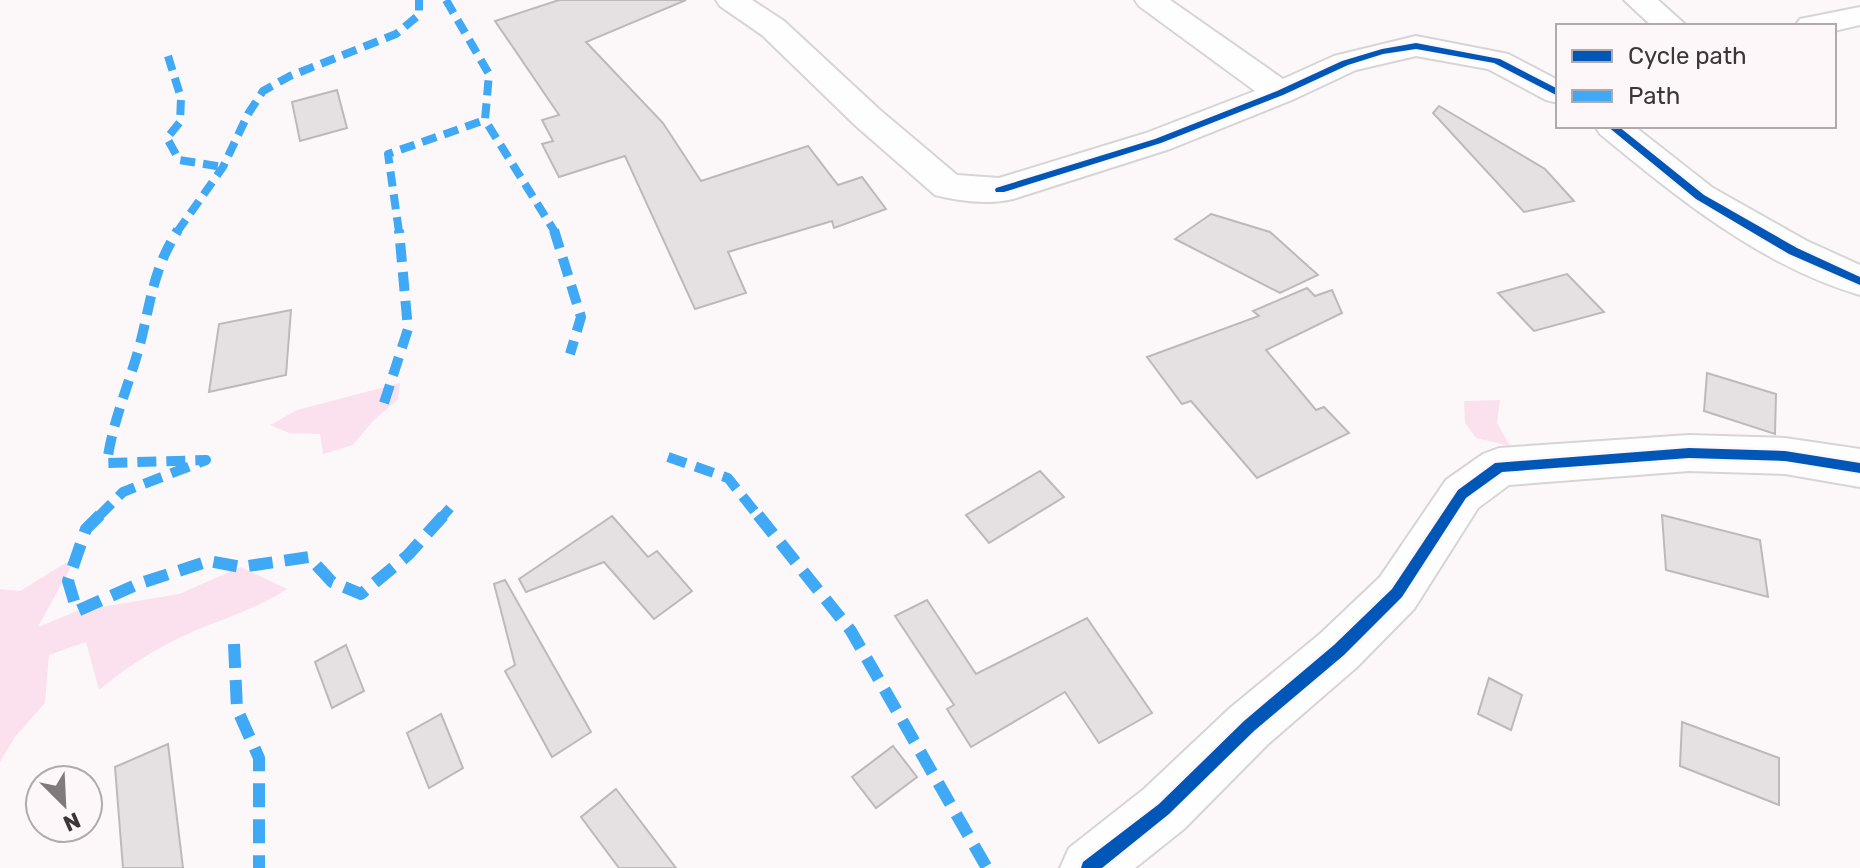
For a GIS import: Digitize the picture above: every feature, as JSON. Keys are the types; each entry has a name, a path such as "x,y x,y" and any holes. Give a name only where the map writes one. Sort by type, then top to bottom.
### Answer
{"street":[{"path":"731,0 773,28 868,118 948,186 1000,190 1158,141 1280,93 1345,63 1416,46 1497,61 1556,92"},
{"path":"1150,0 1280,93"},
{"path":"1639,0 1669,24"},
{"path":"1821,24 1860,16"},
{"path":"1614,128 1700,197 1793,251 1860,281"},
{"path":"1089,868 1164,809 1249,726 1339,650 1397,593 1462,494 1499,467 1689,453 1785,456 1860,468"}],"shaded area":[{"path":"400,383 398,399 372,422 353,445 323,454 320,434 289,433 270,425 297,410"},
{"path":"1500,400 1497,423 1510,446 1476,438 1465,423 1464,401"},
{"path":"77,556 38,627 77,611 179,594 241,567 287,589 165,645 99,690 86,642 49,655 45,703 15,737 0,762 0,589 20,591"}],"building":[{"path":"559,0 686,0 586,42 663,123 701,181 808,146 838,185 862,177 886,209 834,228 832,221 728,252 746,293 695,309 625,156 559,177 542,144 553,141 542,120 559,115 495,21"},
{"path":"337,90 347,128 300,141 292,102"},
{"path":"1439,106 1545,169 1574,201 1524,212 1433,113"},
{"path":"1211,214 1270,232 1318,275 1280,293 1175,239"},
{"path":"1567,274 1604,312 1534,331 1498,293"},
{"path":"1307,288 1315,296 1332,290 1342,313 1266,350 1316,410 1324,407 1349,433 1257,478 1191,401 1182,404 1147,357 1259,316 1253,311"},
{"path":"291,310 286,375 209,392 219,324"},
{"path":"1707,373 1776,394 1775,434 1704,411"},
{"path":"1040,471 1064,497 989,543 966,515"},
{"path":"1662,515 1760,540 1768,597 1666,570"},
{"path":"612,516 648,557 657,551 692,591 654,619 604,562 526,592 519,579"},
{"path":"505,580 591,732 552,757 505,671 515,665 494,584"},
{"path":"927,600 976,674 1087,618 1152,713 1099,743 1065,692 971,747 947,709 954,705 895,616"},
{"path":"346,645 364,691 332,708 315,662"},
{"path":"1489,678 1522,695 1511,730 1478,714"},
{"path":"441,714 463,768 429,788 407,733"},
{"path":"1682,722 1779,758 1779,805 1680,766"},
{"path":"168,744 183,868 123,868 115,767"},
{"path":"893,746 917,777 876,808 852,777"},
{"path":"616,789 676,868 619,868 581,817"}],"marked path":[{"path":"419,0 419,15 396,34 290,76 263,91 248,114 223,167 168,246 155,274 139,347 111,432 107,463 206,460 123,492 86,529 68,581 77,611 138,584 209,561 241,567 309,557 332,582 361,594 408,555 450,508"},
{"path":"446,0 489,74 485,120 558,236 581,317 570,354"},
{"path":"168,56 181,98 180,122 167,138 179,160 223,167"},
{"path":"384,403 408,329 403,258 388,154 485,120"},
{"path":"668,457 728,478 851,631 987,868"},
{"path":"234,644 237,709 259,758 259,868"}],"cycle path":[{"path":"1000,190 1158,141 1280,93 1345,63 1416,46 1497,61 1556,92"},
{"path":"1614,128 1700,197 1793,251 1860,281"},
{"path":"1089,868 1164,809 1249,726 1339,650 1397,593 1462,494 1499,467 1689,453 1785,456 1860,468"}]}
